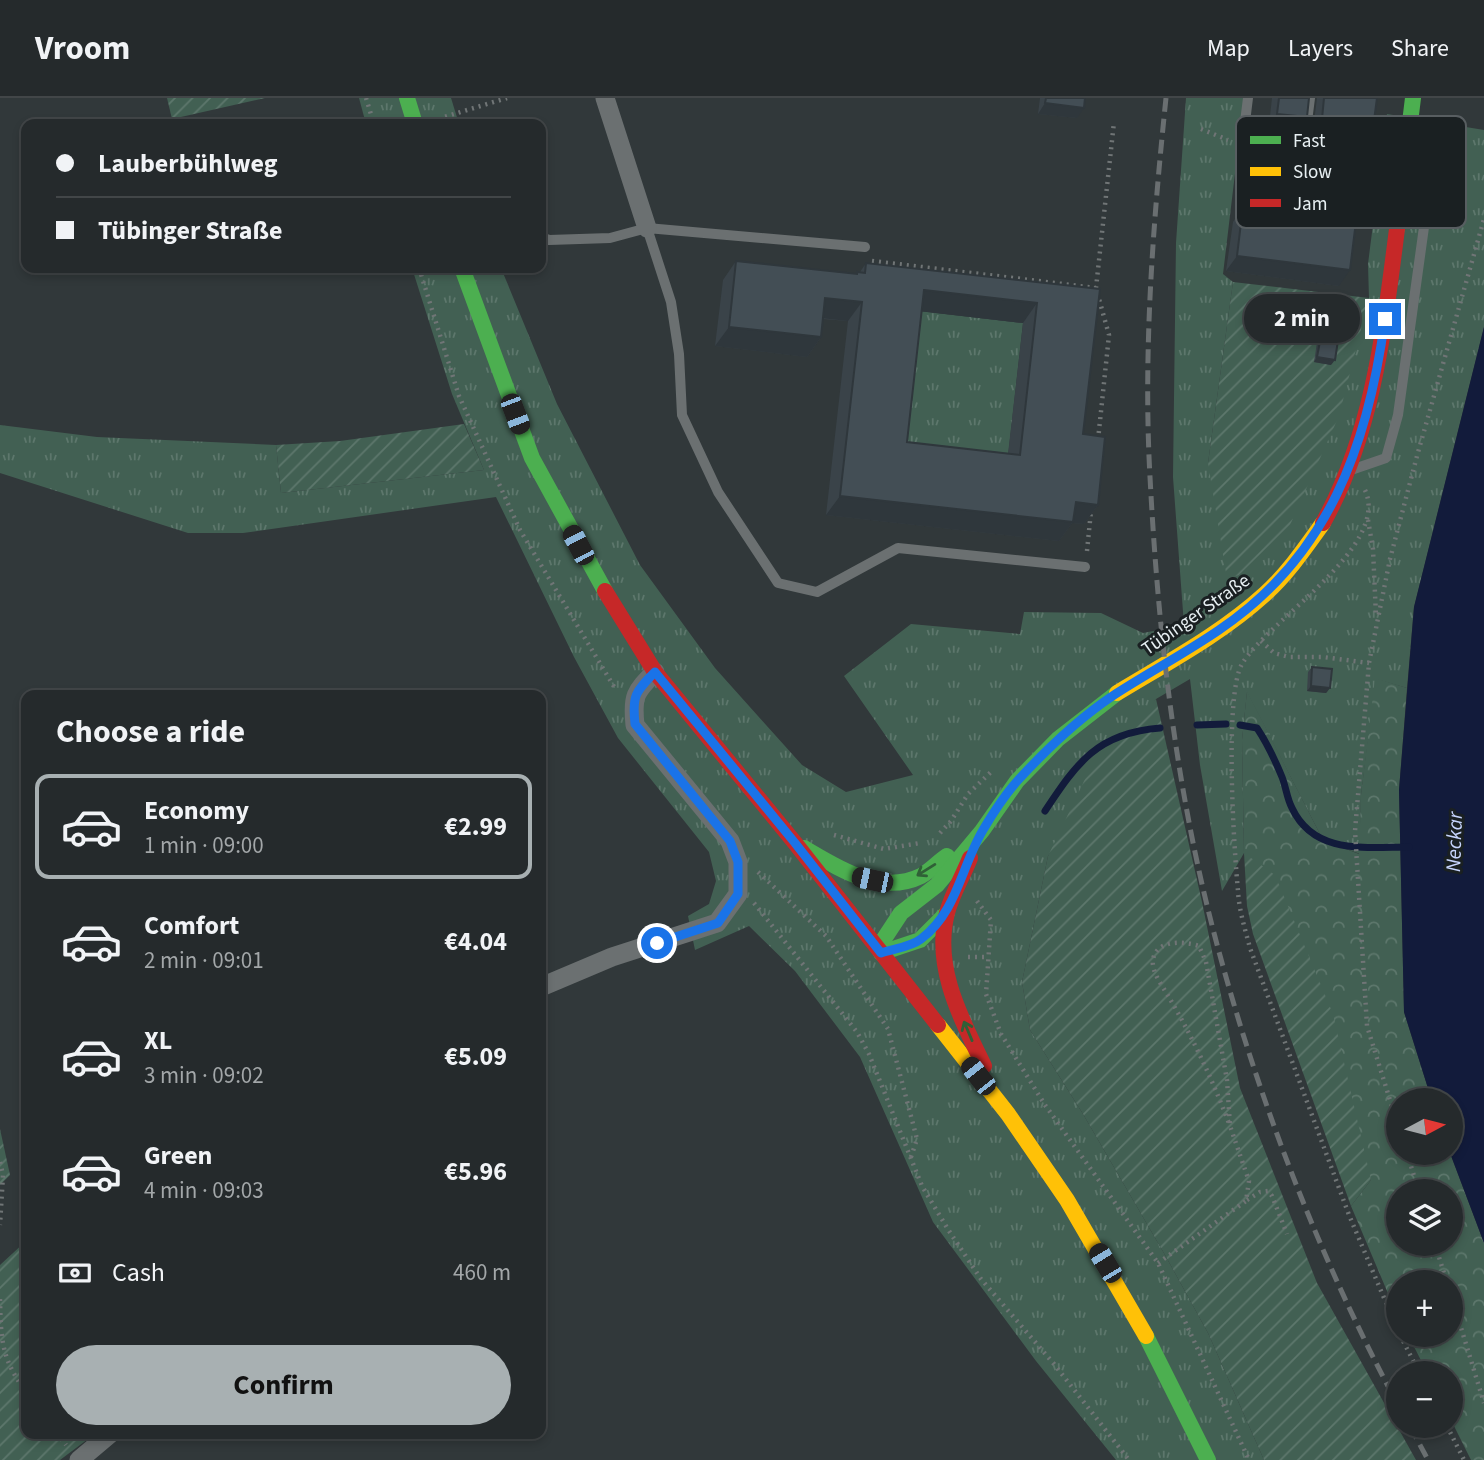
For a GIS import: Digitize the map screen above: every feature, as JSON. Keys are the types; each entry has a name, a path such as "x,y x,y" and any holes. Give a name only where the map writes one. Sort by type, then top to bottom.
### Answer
{"main road":[{"path":"407,98 413,119"},
{"name":"Tübinger Straße","path":"879,951 901,914 937,884 982,831 1017,781 1058,739 1108,699 1220,630 1266,593 1296,561 1324,522 1349,471 1364,426 1380,358 1397,228"},
{"path":"464,273 532,458 590,567 655,672 795,843 1008,1114 1067,1200 1130,1305 1208,1460"},
{"path":"795,843 856,877 888,884 920,876 982,831"},
{"name":"Tübinger Straße","path":"982,831 947,913 943,934 948,982 973,1044 1008,1114"},
{"name":"Tübinger Straße","path":"879,951 920,940 947,913"}],"street":[{"path":"604,98 647,228"},
{"path":"546,985 611,957 718,923 738,894 738,862 730,841 635,724 633,705 636,691 655,672"},
{"path":"79,1460 104,1439"}],"lane":[{"path":"1246,116 1248,98"},
{"path":"1308,116 1310,98"},
{"path":"546,239 610,238 647,228 865,247"},
{"path":"647,228 671,302 679,354 682,415 718,492 778,583 817,592 898,548 1085,567"},
{"path":"1349,471 1386,458 1398,415 1424,228"}],"path":[{"path":"366,98 372,119"},
{"path":"442,119 507,98"},
{"path":"1097,444 1109,335 1096,288 1114,122"},
{"path":"1201,129 1236,144"},
{"path":"1386,1088 1367,1026 1355,831 1369,663 1390,559 1484,219"},
{"path":"865,247 863,260 1096,288"},
{"path":"421,273 459,396 520,530 614,688 633,705"},
{"path":"1349,471 1361,483 1369,499 1376,626"},
{"path":"1085,567 1092,499"},
{"path":"1368,519 1334,572 1261,641 1242,665 1235,686 1234,820 1242,920 1330,1165 1386,1301"},
{"path":"1261,641 1274,653 1289,657 1323,657 1369,663"},
{"path":"939,834 968,794 997,766"},
{"path":"825,831 846,840 884,849 917,845 928,840"},
{"path":"738,862 761,874 826,936 888,1029 917,1139 910,1160"},
{"path":"960,883 973,895 991,920 986,994 1001,1034 1045,1105 1158,1263 1249,1460"},
{"path":"738,894 759,907 857,1032 869,1054 922,1186 981,1279 1054,1364 1129,1460"},
{"path":"1230,1126 1227,1080 1206,962 1199,946 1185,941 1169,944 1156,953 1152,962 1208,1069 1249,1181 1246,1201"},
{"path":"0,1162 3,1175 0,1225"},
{"path":"1158,1263 1260,1192 1268,1191 1272,1196 1287,1234"},
{"path":"0,1299 1,1345 21,1385"},
{"path":"1463,1334 1484,1403"},
{"path":"1453,1438 1464,1460"}],"green space":[{"path":"167,98 265,98 172,119"},
{"path":"359,98 451,98 457,119 365,119"},
{"path":"1186,98 1244,98 1242,116 1236,116 1236,165 1223,274 1233,282 1208,463 1369,298 1368,264 1373,228 1466,228 1466,127 1484,130 1484,327 1414,607 1407,688 1376,679 1361,795 1360,854 1323,840 1247,692 1242,740 1244,853 1222,891 1200,765 1190,679 1156,699 1048,856 1022,982 1030,1030 1083,1114 1208,1333 1264,1460 1116,1460 1036,1361 933,1222 860,1057 795,971 749,926 695,950 688,916 709,904 716,881 709,852 618,738 574,657 496,497 243,533 188,533 0,473 0,425 97,437 276,445 281,493 484,470 452,394 414,273 503,273 557,404 640,565 715,668 802,765 846,792 913,775 844,676 911,624 1020,634 1024,612 1101,613 1143,633 1184,625 1173,477 1176,243"},
{"path":"1233,282 1369,298 1339,416 1290,525 1239,575 1227,579 1208,463"},
{"path":"910,310 1023,323 1006,474 893,462"},
{"path":"464,424 484,470 281,493 276,445 340,441"},
{"path":"1375,678 1407,688 1399,790 1404,1012 1428,1088 1386,1088 1386,1166 1455,1166 1460,1179 1386,1179 1386,1256 1463,1256 1463,1187 1484,1243 1484,1460 1471,1460 1460,1438 1463,1438 1463,1361 1421,1361 1414,1347 1463,1347 1463,1270 1386,1270 1386,1289 1351,1206 1371,1180 1244,853 1242,740 1247,691 1323,840 1359,854 1361,795"},
{"path":"1156,699 1202,902 1240,1088 1317,1283 1386,1406 1386,1438 1404,1438 1416,1460 1264,1460 1208,1333 1083,1114 1030,1030 1022,982 1048,856 1085,779"},
{"path":"1244,853 1275,875 1333,1014 1371,1180 1351,1206 1253,934 1247,906"},
{"path":"0,1129 10,1175 0,1185"},
{"path":"21,1246 21,1439 88,1439 60,1460 0,1460 0,1265"}],"water":[{"name":"Neckar","path":"1484,327 1484,1243 1463,1187 1463,1179 1460,1179 1455,1166 1463,1166 1463,1088 1428,1088 1404,1012 1399,790 1414,607"}],"building":[{"path":"1046,98 1085,98 1084,108 1045,103"},
{"path":"1279,98 1309,98 1307,116 1277,114"},
{"path":"1324,98 1377,98 1375,116 1322,116"},
{"path":"1240,228 1355,228 1350,270 1237,256"},
{"path":"736,261 857,274 865,273 866,263 1100,289 1083,434 1105,437 1098,505 1076,502 1073,522 840,496 862,302 825,298 821,337 729,327","holes":["924,290 1037,303 1020,455 907,442"]},
{"path":"1322,331 1339,334 1335,360 1317,357"},
{"path":"1312,667 1332,669 1330,688 1311,686"}],"waterway":[{"path":"1197,725 1226,724"},
{"path":"1240,725 1257,728 1279,771 1292,808 1313,834 1342,845 1409,847"},
{"path":"1045,811 1068,778 1091,753 1120,736 1160,728"}],"railway":[{"path":"1166,98 1150,288 1148,430 1153,534 1163,649 1179,764 1200,877 1249,1054 1316,1234 1386,1382"},
{"path":"1416,1438 1428,1460"}],"traffic: fast":[{"path":"407,98 413,119"},
{"path":"1411,116 1413,98"},
{"path":"464,273 532,458 605,591"},
{"path":"878,948 901,913 937,885 982,831 1017,781 1058,739 1117,693"},
{"path":"804,848 845,871 890,883 921,876 947,856"},
{"path":"881,953 920,940 947,913"},
{"path":"1146,1336 1208,1460"}],"traffic: slow":[{"path":"1117,693 1194,647 1265,594 1296,560 1323,523"},
{"path":"938,1025 1008,1114 1067,1200 1146,1336"}],"traffic: jam":[{"path":"1323,523 1340,489 1365,417 1381,343 1397,229"},
{"path":"605,591 655,672 795,843 938,1025"},
{"path":"970,858 947,913 944,953 946,972 958,1011 984,1066"}],"route":[{"path":"657,943 718,923 738,894 738,862 730,841 635,724 633,705 636,691 655,672 881,953 920,940 947,913 982,831 1017,781 1058,739 1108,699 1220,630 1266,593 1296,561 1324,522 1349,471 1373,391 1385,319"}]}
